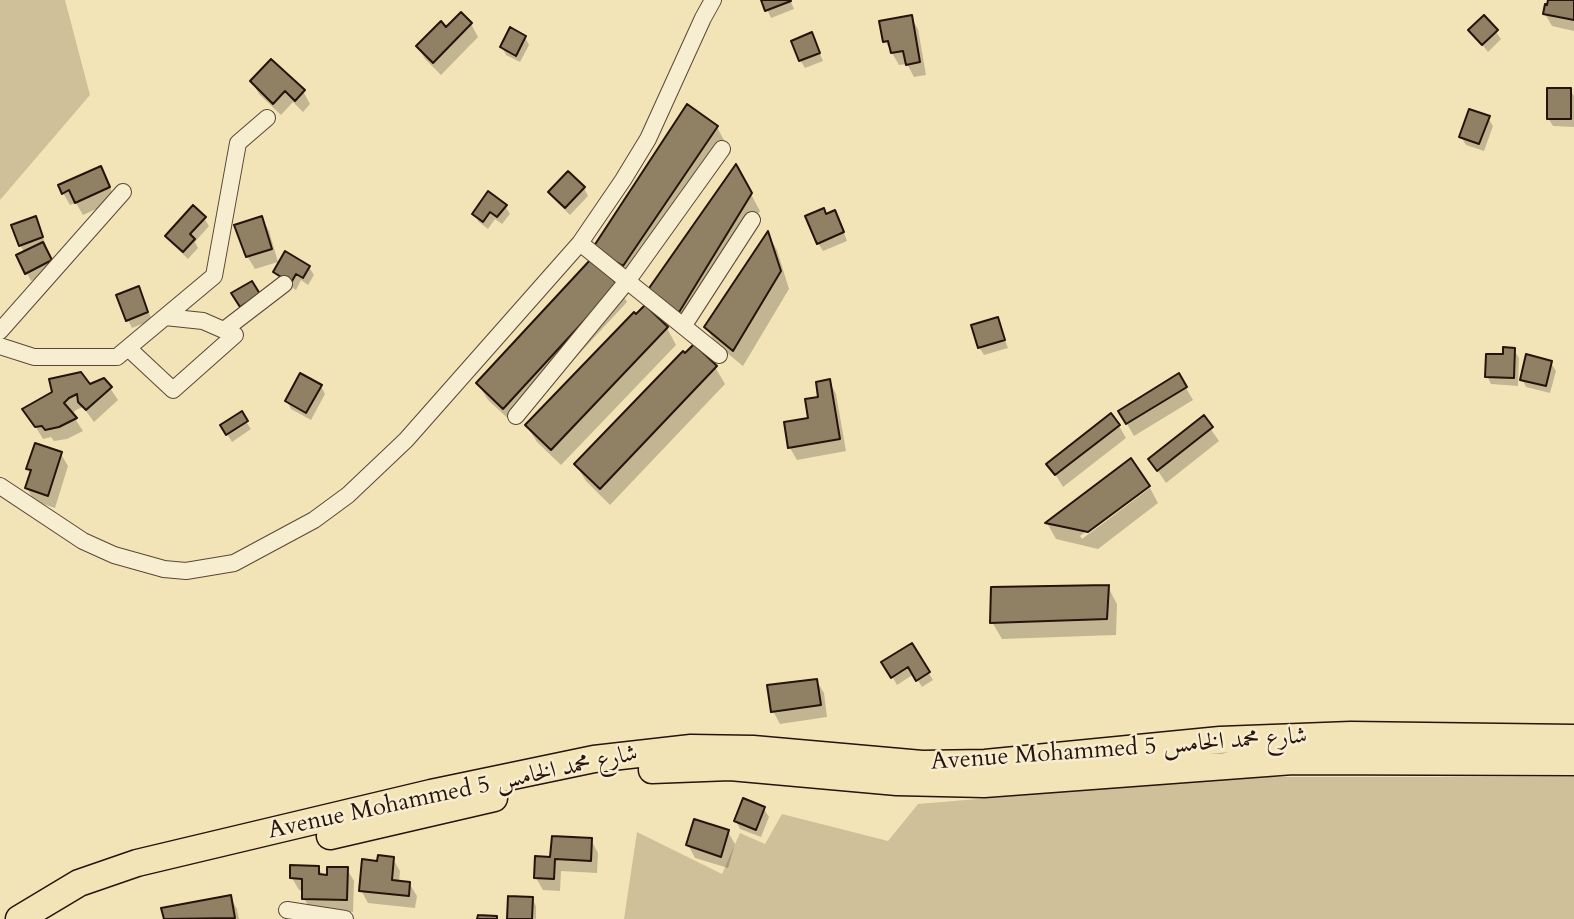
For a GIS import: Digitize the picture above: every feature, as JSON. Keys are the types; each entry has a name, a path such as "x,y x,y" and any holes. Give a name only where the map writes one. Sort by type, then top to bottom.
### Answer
{"main road":[{"name":"Avenue Mohammed 5 شارع محمد الخامس","path":"19,919 79,883 137,863 431,793 594,759 691,748 752,749 922,764 985,763 1220,740 1351,736 1574,738"},
{"name":"Avenue Mohammed 5 شارع محمد الخامس","path":"48,919 86,899 141,879 559,783 633,771 675,767 730,768 897,782 984,783 1293,761 1574,762"}],"street":[{"path":"0,486 83,541 114,555 164,569 186,571 234,564 314,520 364,480 406,440 580,243 648,139 713,0"},
{"path":"0,346 34,357 117,357 214,276 238,143 267,118"},
{"path":"516,416 628,280 722,149"},
{"path":"0,331 123,192"},
{"path":"684,326 752,220"},
{"path":"580,243 719,355"},
{"path":"224,330 284,284"},
{"path":"128,348 173,390 235,335 203,321 165,317"},
{"path":"287,910 345,919"}],"shaded area":[{"path":"0,0 65,0 90,95 0,200"},
{"path":"1240,777 1574,777 1574,919 624,919 637,832 722,874 740,833 765,844 782,814 888,841 918,804"}],"building":[{"path":"761,0 790,0 791,1 765,11"},
{"path":"1548,0 1574,0 1574,20 1543,14"},
{"path":"461,12 472,23 433,63 416,46 441,21 446,27"},
{"path":"912,15 920,62 906,65 903,51 891,53 888,41 883,42 879,21"},
{"path":"1484,15 1498,30 1482,45 1468,30"},
{"path":"510,27 526,36 516,56 500,47"},
{"path":"812,32 820,53 799,61 791,41"},
{"path":"271,59 305,90 295,101 285,91 273,104 250,81"},
{"path":"1547,88 1571,88 1571,119 1547,119"},
{"path":"687,104 718,126 623,266 592,249"},
{"path":"1469,109 1490,116 1479,144 1459,137"},
{"path":"736,164 752,193 678,314 647,291"},
{"path":"101,166 110,187 75,203 69,190 62,194 58,185"},
{"path":"568,171 585,187 565,208 548,192"},
{"path":"488,191 507,205 497,217 490,212 483,222 472,214"},
{"path":"193,205 206,217 190,234 195,239 183,252 165,236"},
{"path":"824,208 826,214 835,210 844,232 817,244 805,216"},
{"path":"36,216 43,237 19,246 11,225"},
{"path":"262,216 272,249 246,257 234,225"},
{"path":"768,231 781,271 733,351 704,327"},
{"path":"43,242 52,260 25,274 16,255"},
{"path":"285,251 310,266 303,278 296,274 291,283 273,272"},
{"path":"591,259 618,284 503,409 476,383"},
{"path":"252,281 260,294 240,307 231,293"},
{"path":"139,286 148,312 126,321 116,295"},
{"path":"645,305 668,327 551,450 525,425 634,312 636,314"},
{"path":"998,317 1005,340 978,348 971,325"},
{"path":"694,344 717,366 600,489 574,464 683,351 685,353"},
{"path":"1503,347 1515,348 1514,378 1485,377 1486,354 1503,354"},
{"path":"1526,354 1552,361 1546,386 1520,380"},
{"path":"81,372 90,384 104,378 112,387 86,410 78,402 77,394 69,398 64,403 77,418 59,427 45,430 42,426 35,427 22,409 52,392 49,379"},
{"path":"300,373 322,385 306,413 285,401"},
{"path":"1179,373 1187,387 1126,424 1118,411"},
{"path":"830,379 840,439 788,448 784,422 808,418 805,399 818,397 816,382"},
{"path":"242,411 248,421 226,435 220,425"},
{"path":"1111,413 1120,425 1055,475 1046,464"},
{"path":"1204,415 1213,427 1157,471 1148,459"},
{"path":"35,443 62,452 48,496 25,488 31,470 26,469"},
{"path":"1131,458 1150,486 1088,532 1045,523"},
{"path":"1109,585 1107,619 990,623 991,587"},
{"path":"912,643 930,672 916,681 908,667 891,678 881,662"},
{"path":"817,679 821,705 771,712 767,685"},
{"path":"743,798 765,807 756,830 734,821"},
{"path":"694,819 729,830 721,857 686,845"},
{"path":"552,836 592,838 591,861 555,859 554,879 534,878 535,856 550,857"},
{"path":"378,855 394,857 392,880 410,882 409,896 359,891 362,859 377,861"},
{"path":"290,865 319,866 319,874 327,875 327,867 348,867 347,900 302,899 302,879 290,878"},
{"path":"231,895 235,918 164,919 161,908"},
{"path":"508,896 533,897 532,919 507,919"},
{"path":"478,915 497,916 497,919 477,919"}]}
